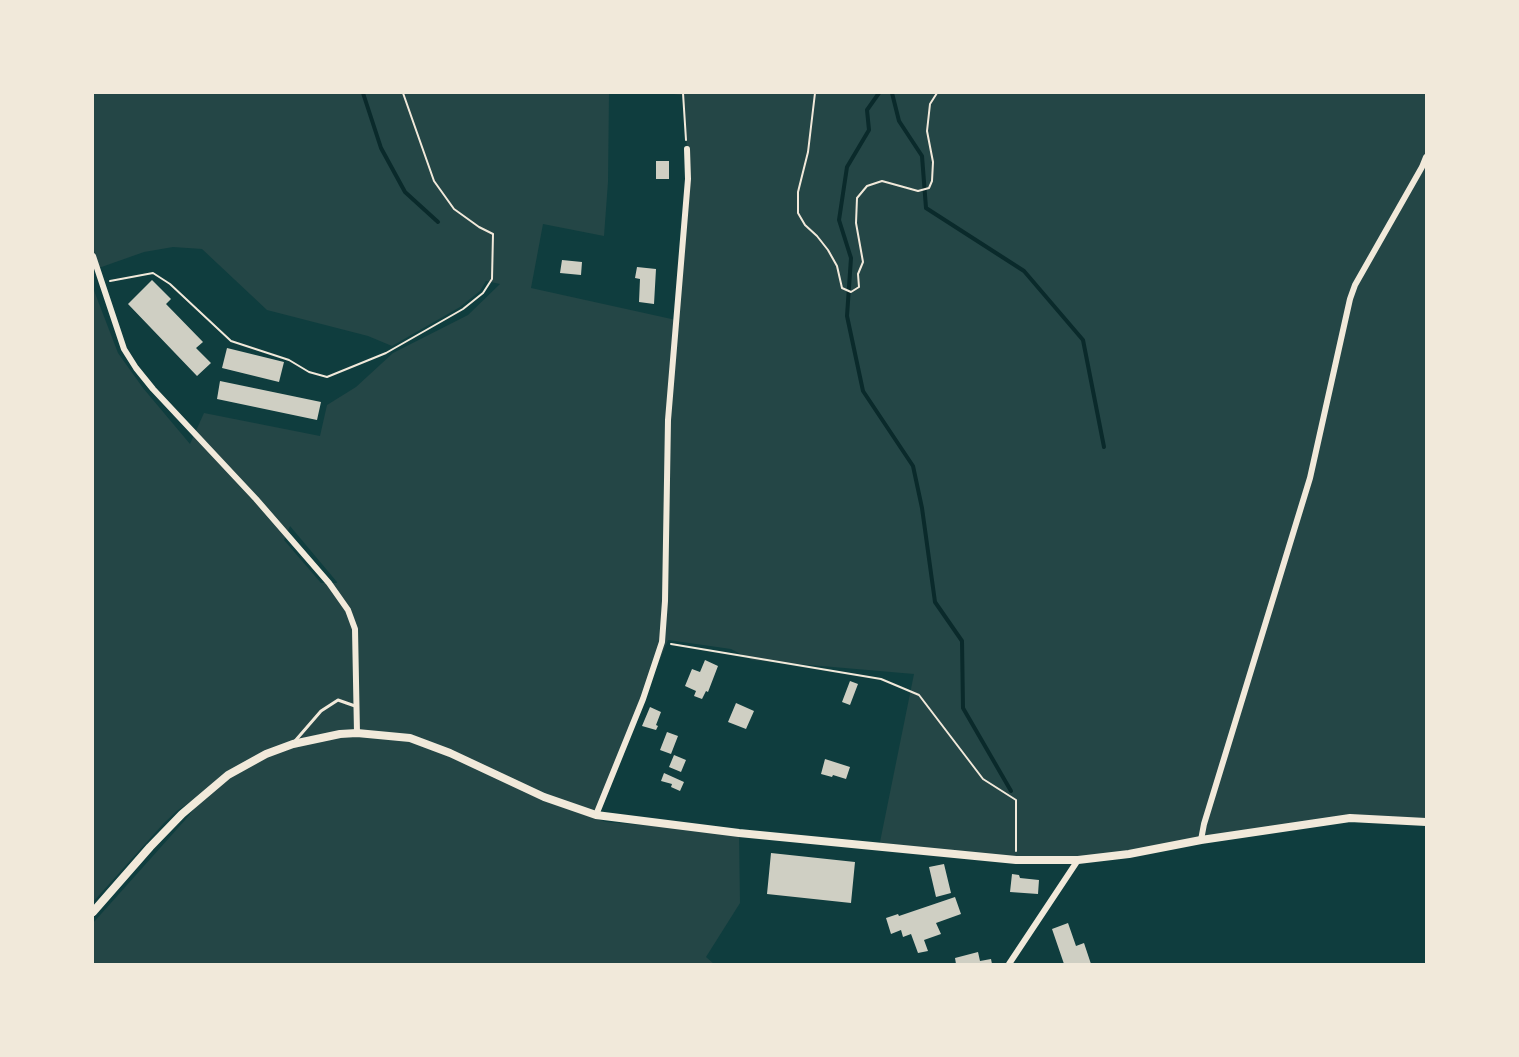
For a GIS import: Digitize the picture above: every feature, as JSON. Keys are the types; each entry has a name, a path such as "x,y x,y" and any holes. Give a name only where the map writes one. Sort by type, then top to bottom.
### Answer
{"street":[{"path":"596,815 643,699 662,642 665,601 668,420 688,179 687,149"},
{"path":"1202,840 1204,824 1310,478 1350,299 1355,285 1426,157"},
{"path":"93,257 124,349 136,368 256,499 328,583 348,610 355,628 357,733"},
{"path":"93,912 150,847 211,788 228,775 266,754 293,744 340,734 357,733 410,738 450,753 544,797 596,815 740,833 1016,860 1078,860 1130,854 1202,840 1350,818 1426,822"},
{"path":"1010,964 1078,860"}],"lane":[{"path":"293,744 321,711 338,700 356,706"}],"path":[{"path":"102,282 153,273 170,284 231,341 289,360 309,372 327,377 386,353 463,309 483,293 492,279 493,234 454,209 434,181 403,93"},
{"path":"683,93 687,149"},
{"path":"815,93 808,152 798,192 798,213 805,225 828,250 837,266 842,288 849,292 859,287 858,274 863,262 856,223 857,198 867,186 882,181 918,191 929,188 932,181 933,162 927,131 930,104 937,93"},
{"path":"662,642 881,679 919,695 983,779 1016,800 1016,860"}],"shaded area":[{"path":"93,93 609,93 608,182 604,236 543,224 531,288 676,320 688,179 687,149 683,95 663,93 1426,93 1426,822 1350,818 1129,854 1016,860 879,847 914,674 752,660 731,649 668,640 596,815 548,802 606,822 739,833 740,903 706,957 714,964 93,964 93,923 209,790 178,810 164,823 93,902 93,288 118,353 143,388 190,444 204,413 320,436 327,405 356,387 393,353 468,315 500,284 486,281 480,291 460,307 392,346 368,336 267,310 202,249 173,247 144,252 93,270","holes":["290,526 337,582 321,583 284,540"]}],"building":[{"path":"656,161 669,161 669,179 656,179"},
{"path":"562,260 582,262 581,275 560,273"},
{"path":"637,267 656,269 654,304 639,302 640,279 635,278"},
{"path":"152,280 171,299 166,304 203,342 196,348 211,363 197,376 128,304"},
{"path":"227,348 284,362 279,382 222,368"},
{"path":"220,381 321,402 317,420 217,399"},
{"path":"705,660 718,666 708,692 706,691 702,699 694,696 696,691 685,686 692,669 700,672"},
{"path":"850,681 858,684 850,705 842,702"},
{"path":"736,703 754,711 746,729 728,722"},
{"path":"650,707 661,712 656,730 642,726"},
{"path":"667,732 678,736 671,754 660,750"},
{"path":"674,755 686,760 681,772 669,767"},
{"path":"825,759 850,767 846,779 821,774"},
{"path":"664,773 684,782 680,791 671,787 672,784 661,781"},
{"path":"771,853 855,862 851,903 767,894"},
{"path":"944,864 951,893 936,897 929,867"},
{"path":"1012,874 1019,875 1020,878 1039,880 1038,894 1010,892"},
{"path":"955,897 961,914 936,923 941,934 924,940 928,951 918,953 911,934 903,937 901,930 891,934 886,918 898,914 899,916"},
{"path":"1068,923 1076,946 1084,943 1091,964 1064,964 1052,929"},
{"path":"978,952 980,961 991,959 992,964 956,964 955,958"}],"waterway":[{"path":"363,93 381,148 405,192 438,222"},
{"path":"879,93 867,110 869,130 847,167 839,220 851,258 847,316 863,391 913,466 922,508 935,602 962,641 963,708 1011,791"},
{"path":"892,93 899,121 922,156 926,208 1024,271 1083,340 1104,447"}]}
